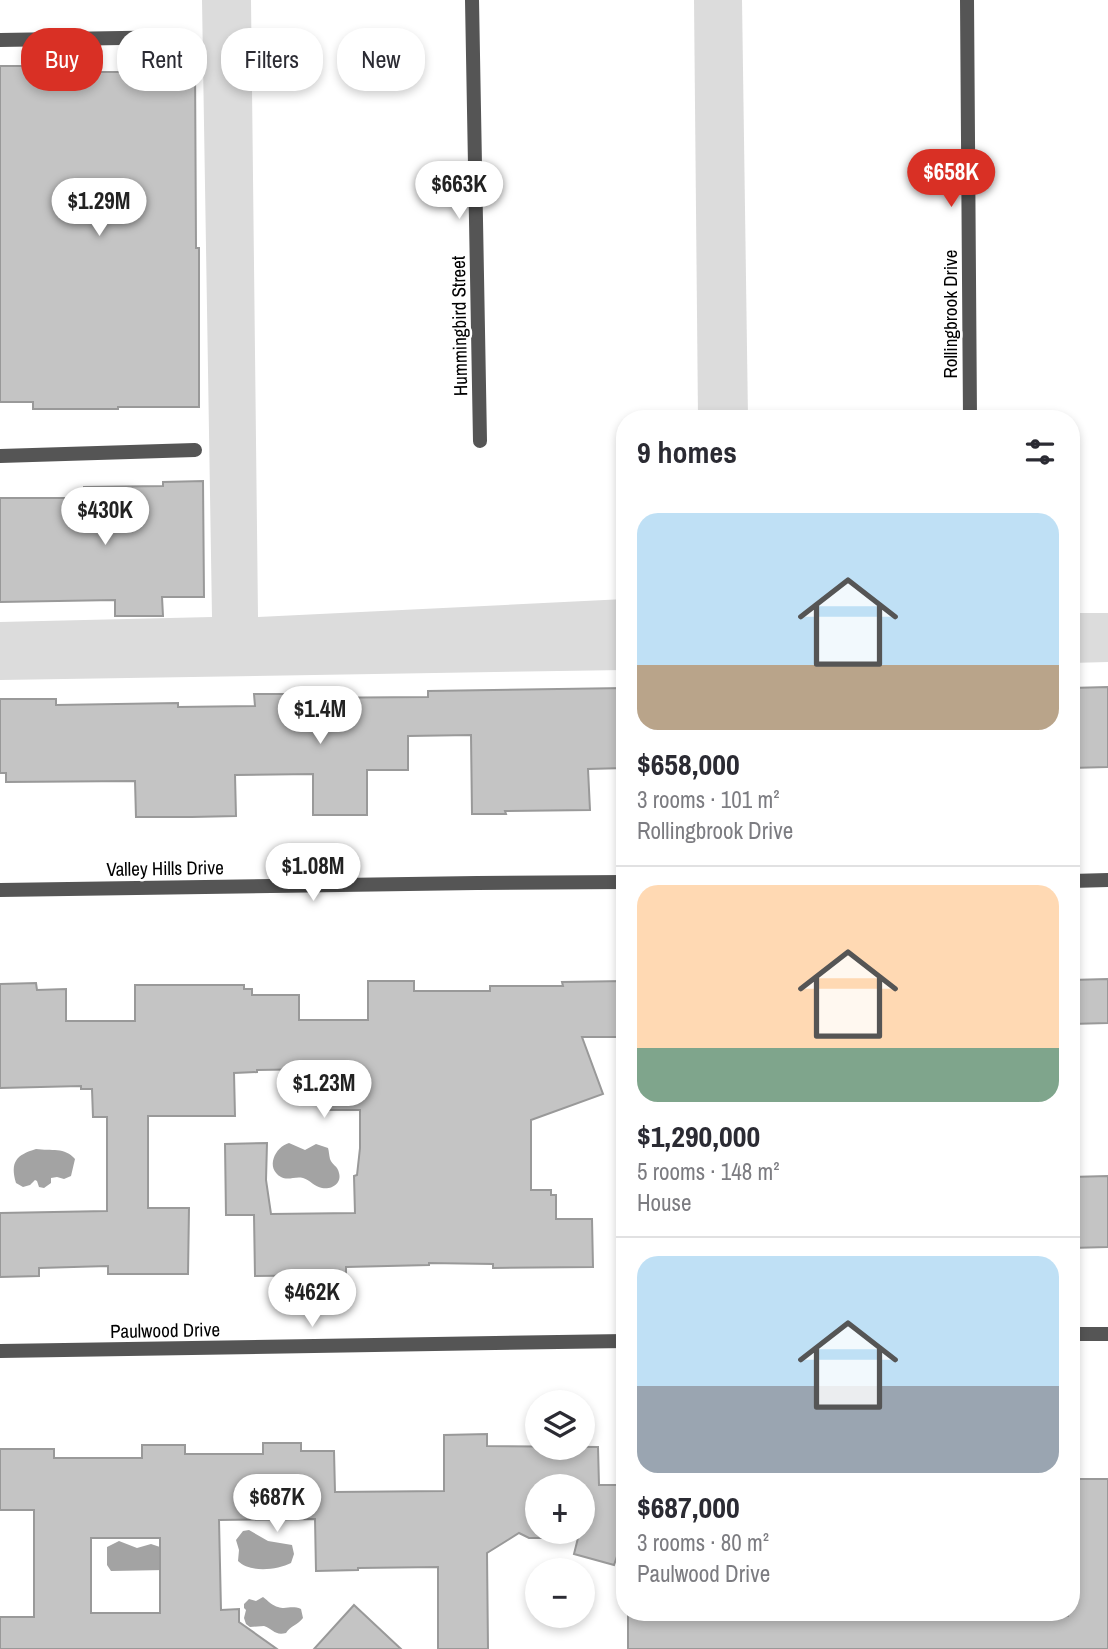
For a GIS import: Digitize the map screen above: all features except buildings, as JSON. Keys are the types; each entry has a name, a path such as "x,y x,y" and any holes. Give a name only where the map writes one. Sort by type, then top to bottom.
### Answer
{"street":[{"name":"Hummingbird Street","path":"472,0 480,441"},
{"name":"Rollingbrook Drive","path":"967,0 970,410"},
{"path":"0,40 117,38"},
{"path":"0,456 195,450"},
{"path":"1080,881 1108,880"},
{"name":"Valley Hills Drive","path":"0,890 616,882"},
{"path":"1080,1334 1108,1334"},
{"name":"Paulwood Drive","path":"0,1351 616,1342"}],"shaded area":[{"path":"202,0 251,0 251,28 221,28 221,91 252,91 258,617 616,599 616,670 0,680 0,622 212,617 203,91 207,91 207,28 202,28"},
{"path":"694,0 742,0 748,410 698,410"},
{"path":"1080,613 1108,613 1108,662 1080,663"},
{"path":"289,1143 305,1150 316,1144 328,1148 331,1161 340,1177 338,1183 322,1188 303,1178 284,1178 276,1173 273,1163 276,1153"},
{"path":"36,1149 62,1151 71,1155 75,1159 71,1176 64,1179 51,1178 51,1183 44,1188 39,1187 35,1180 23,1187 16,1183 16,1160"},
{"path":"249,1530 268,1541 292,1545 294,1554 291,1563 264,1569 243,1565 238,1561 236,1540 243,1531"},
{"path":"119,1541 137,1548 151,1544 166,1549 166,1570 111,1571 107,1565 107,1547"},
{"path":"263,1597 276,1606 301,1609 303,1618 282,1634 264,1626 250,1627 244,1618 244,1604 249,1599 256,1601"},
{"path":"882,1621 907,1621 883,1626"}]}
